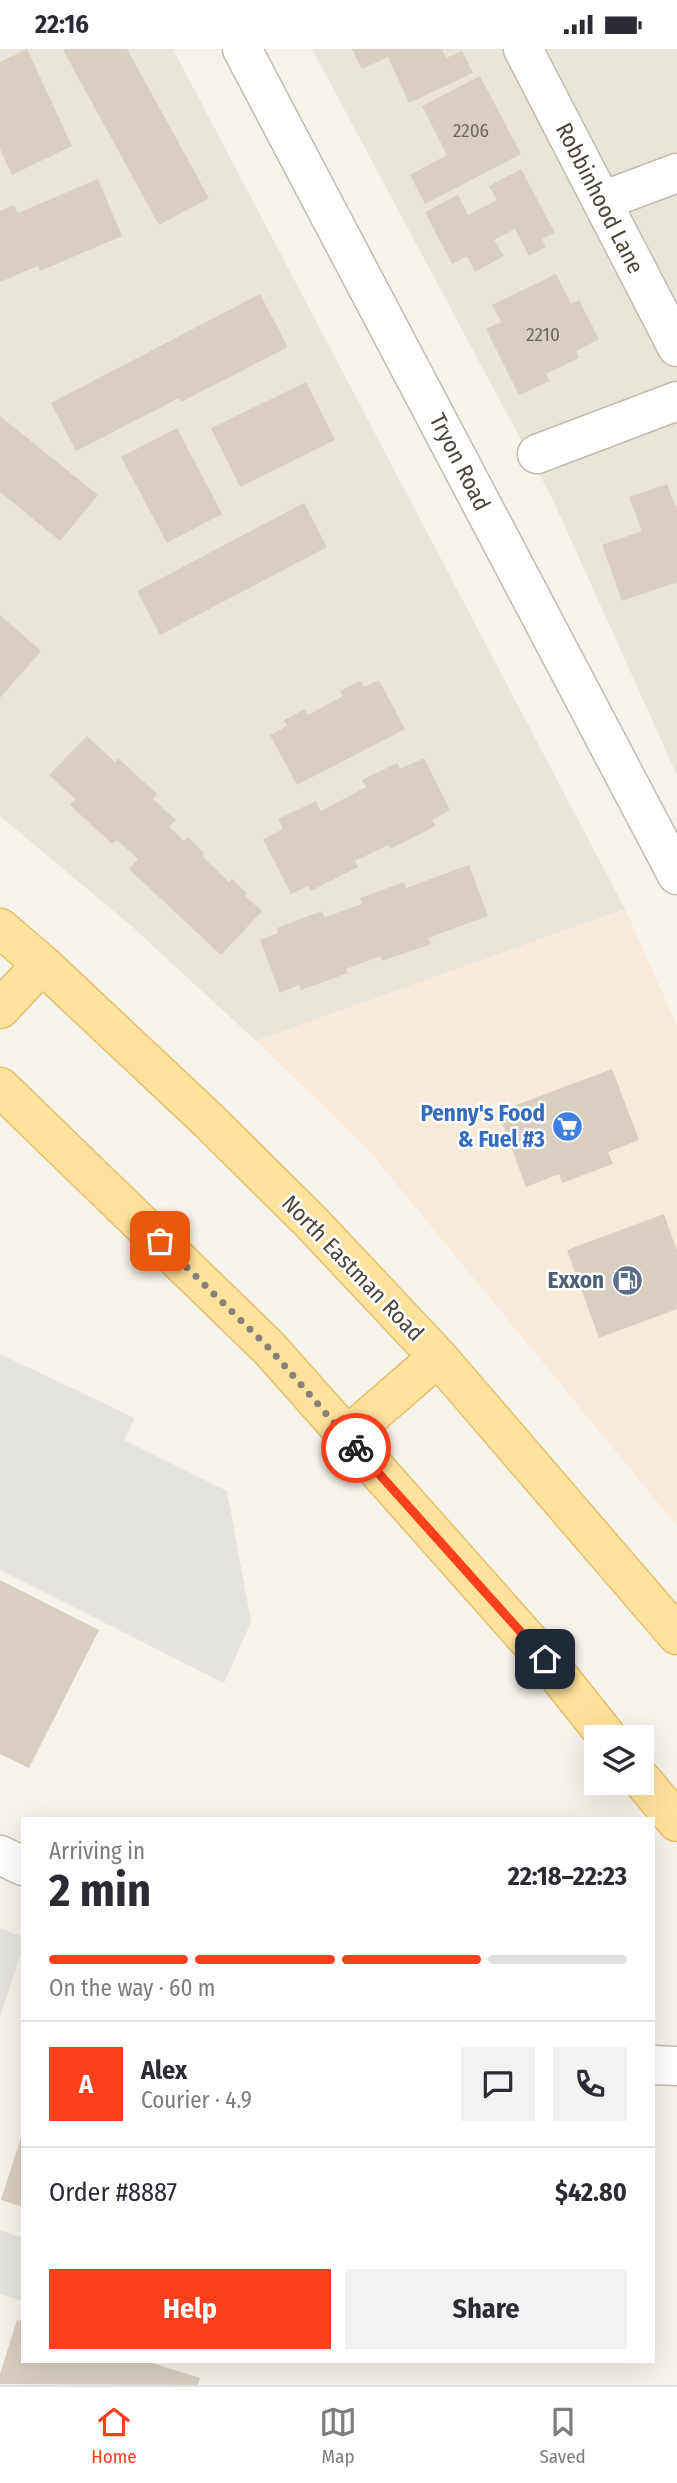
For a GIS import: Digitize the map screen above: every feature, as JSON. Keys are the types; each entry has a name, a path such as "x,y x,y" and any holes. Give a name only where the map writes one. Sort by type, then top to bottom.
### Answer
{"main road":[{"name":"North Eastman Road","path":"0,928 208,1120 310,1221 438,1357 677,1635"},
{"path":"0,1009 42,964"},
{"path":"0,1087 269,1348 545,1659 598,1725"},
{"path":"346,1437 438,1357"},
{"path":"654,1794 677,1822"}],"street":[{"name":"Tryon Road","path":"242,49 677,875"},
{"name":"Robbinhood Lane","path":"526,50 677,347"},
{"path":"601,201 677,173"},
{"path":"537,454 677,401"},
{"path":"0,1855 21,1865"},
{"path":"655,2065 677,2066"}],"shaded area":[{"path":"0,49 173,49 625,909 256,1041 128,923 0,816"},
{"path":"312,49 677,49 677,775 552,498"},
{"path":"625,909 677,1026 677,1526 366,1147 256,1041"},
{"path":"0,1354 135,1418 124,1440 227,1491 251,1622 224,1683 0,1570"},
{"path":"0,1928 21,1936 21,1953 0,2017"},
{"path":"0,2230 21,2237 21,2300 0,2294"}],"building":[{"path":"27,49 72,146 12,175 0,149 0,62"},
{"path":"127,49 209,198 159,225 63,50"},
{"path":"352,49 442,49 446,58 462,51 473,73 409,103 388,57 362,69"},
{"path":"480,76 521,154 425,204 410,175 447,155 422,106"},
{"path":"521,169 555,233 542,239 546,247 529,256 515,229 494,240 504,256 475,272 467,256 452,264 425,212 458,195 468,215 497,200 489,186"},
{"path":"98,179 122,236 40,271 38,266 0,282 0,211 14,205 18,213"},
{"path":"556,274 571,304 579,300 599,339 576,351 579,358 546,374 550,381 519,395 486,329 501,322 492,305"},
{"path":"260,294 288,347 181,402 179,398 76,451 51,403"},
{"path":"306,382 335,440 240,487 211,428"},
{"path":"0,416 98,495 60,541 0,492"},
{"path":"177,428 222,514 167,543 121,457"},
{"path":"667,484 675,506 677,505 677,582 622,601 602,545 642,531 629,497"},
{"path":"304,503 327,547 160,635 137,591"},
{"path":"0,615 41,651 0,698"},
{"path":"379,680 405,729 297,785 270,735 287,726 284,720 305,709 308,715 343,696 340,691 360,681 364,687"},
{"path":"87,736 115,762 118,758 157,794 153,799 176,820 169,827 184,841 188,837 204,853 202,856 229,882 232,879 247,893 245,896 262,911 221,955 129,869 138,859 117,840 112,844 70,805 75,799 49,775"},
{"path":"424,758 450,810 432,820 436,826 390,849 388,845 355,861 358,867 311,891 308,886 291,894 263,839 283,829 278,819 316,801 321,811 366,787 362,780 397,763 400,769"},
{"path":"469,865 488,916 428,938 431,944 382,961 381,956 346,969 348,973 301,990 299,985 280,993 260,940 278,933 277,928 322,911 325,917 362,904 360,898 404,882 406,888"},
{"name":"Penny's Food & Fuel #3","path":"612,1069 639,1140 608,1152 613,1164 562,1183 559,1174 526,1187 498,1112"},
{"name":"Exxon","path":"664,1214 677,1251 677,1309 599,1338 567,1250"},
{"path":"0,1580 99,1630 29,1768 0,1754"},
{"path":"21,2137 21,2206 1,2200"},
{"path":"17,2320 21,2321 21,2363 152,2363 200,2378 198,2385 0,2384 0,2374"}],"way so far":[{"path":"160,1241 269,1348 356,1448"}],"place":[{"name":"Penny's Food & Fuel #3","path":"568,1126"},
{"name":"Exxon","path":"627,1280"}],"route":[{"path":"356,1448 545,1659"}]}
